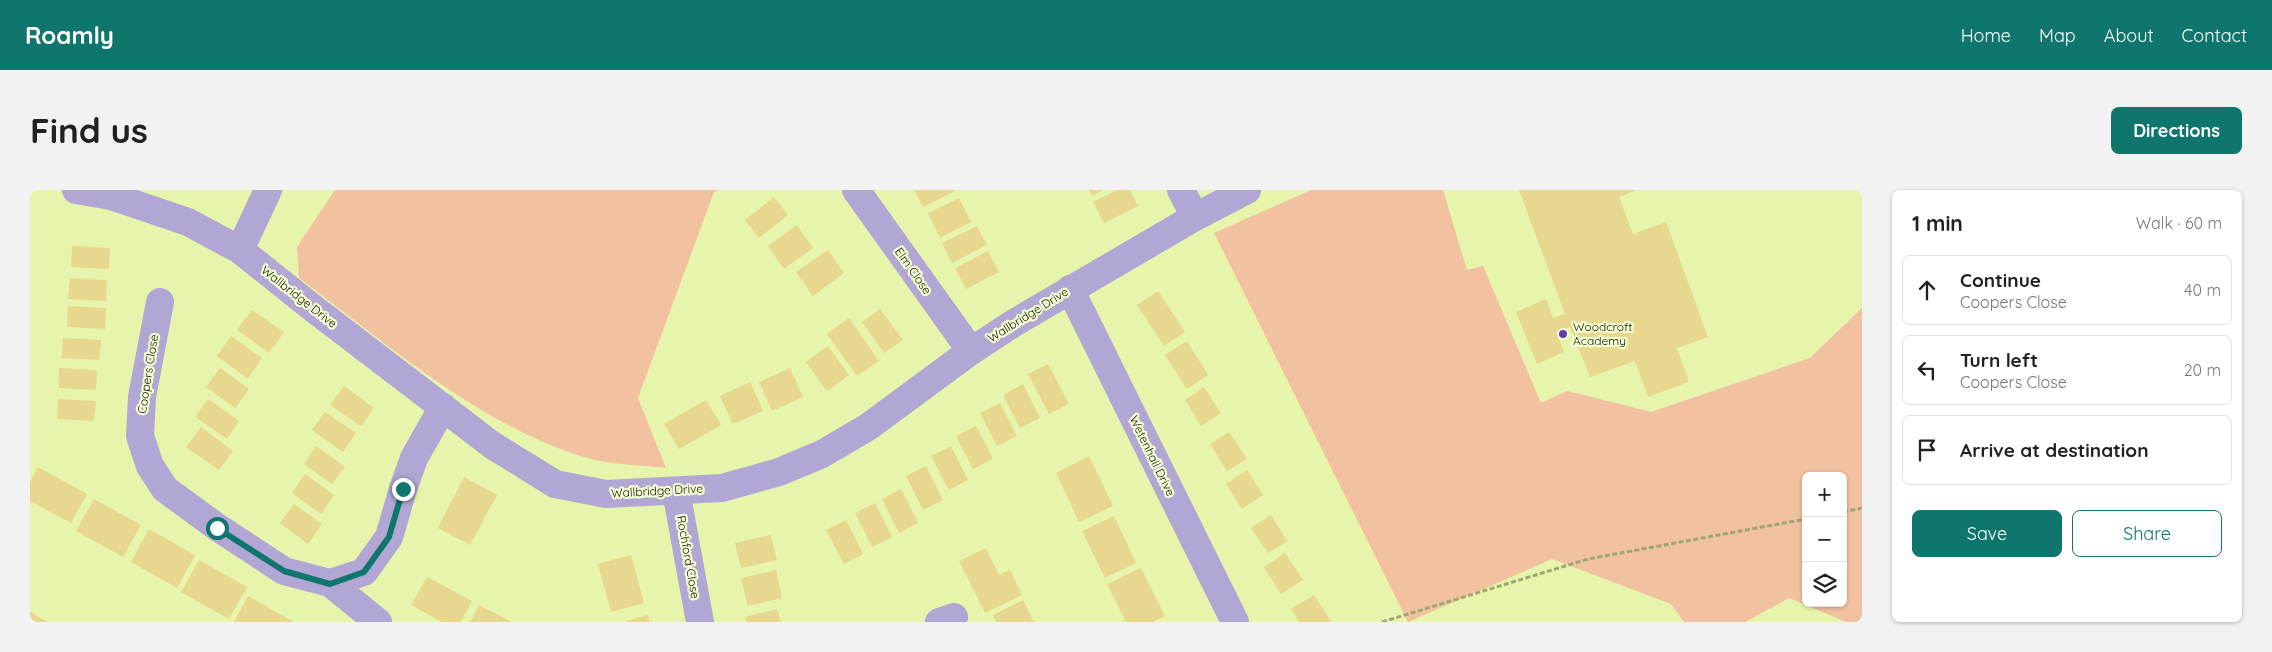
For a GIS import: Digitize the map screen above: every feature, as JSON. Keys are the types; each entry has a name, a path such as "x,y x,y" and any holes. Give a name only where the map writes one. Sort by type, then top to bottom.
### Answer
{"street":[{"name":"Wallbridge Drive","path":"76,190 111,196 188,222 240,250 492,445 555,484 606,494 722,488 779,472 822,454 868,428 971,351 1070,289 1195,217 1247,190"},
{"path":"240,250 268,190"},
{"name":"Elm Close","path":"856,190 971,351"},
{"path":"1181,190 1195,217"},
{"name":"Wetenhall Drive","path":"1070,289 1235,622"},
{"name":"Coopers Close","path":"160,302 142,398 140,436 150,466 165,490 217,528 284,571 330,584 378,622"},
{"path":"330,584 364,572 389,537 414,458 443,407"},
{"name":"Rochford Close","path":"676,491 700,622"}],"path":[{"path":"1847,511 1862,508"},
{"path":"1382,622 1588,559 1802,519"}],"shaded area":[{"path":"335,190 720,190 714,192 638,398 666,468 619,464 591,459 552,446 513,428 438,382 299,278 297,247"},
{"name":"Woodcroft Academy","path":"1311,190 1443,190 1467,270 1483,266 1541,403 1567,391 1651,412 1810,358 1862,308 1862,622 1846,622 1810,607 1847,607 1847,472 1802,472 1802,603 1789,598 1745,622 1684,622 1671,604 1552,559 1408,622 1214,233"}],"building":[{"path":"914,190 957,190 923,207"},
{"path":"1089,190 1103,190 1092,196"},
{"path":"1117,190 1130,190 1138,206 1104,223 1093,202"},
{"path":"1519,190 1637,190 1619,197 1633,234 1666,222 1708,337 1677,348 1689,382 1648,397 1635,361 1590,377 1570,327 1556,332 1564,352 1537,364 1516,312 1546,299 1553,318 1565,314"},
{"path":"774,197 788,215 759,238 745,220"},
{"path":"959,198 971,222 940,238 928,213"},
{"path":"797,225 813,248 784,269 768,246"},
{"path":"977,226 987,245 952,263 942,243"},
{"path":"72,246 110,248 109,269 71,267"},
{"path":"828,250 844,273 813,296 796,272"},
{"path":"988,251 999,272 966,289 955,268"},
{"path":"70,278 107,280 106,301 68,299"},
{"path":"1158,291 1185,332 1164,346 1137,305"},
{"path":"68,306 106,308 105,329 67,327"},
{"path":"880,309 903,340 884,353 862,322"},
{"path":"252,310 284,332 269,353 237,330"},
{"path":"849,318 879,361 857,376 827,334"},
{"path":"231,336 262,358 248,379 217,356"},
{"path":"63,338 101,340 99,360 62,358"},
{"path":"1187,341 1208,375 1187,389 1165,355"},
{"path":"828,346 849,375 827,391 806,362"},
{"path":"1048,364 1069,404 1049,414 1028,374"},
{"path":"59,368 97,370 96,390 59,388"},
{"path":"220,368 249,389 235,408 206,387"},
{"path":"790,368 803,397 772,411 759,382"},
{"path":"750,382 763,411 733,424 720,396"},
{"path":"1023,384 1040,418 1020,428 1003,395"},
{"path":"344,386 374,408 361,426 330,405"},
{"path":"1204,387 1221,413 1201,426 1185,400"},
{"path":"58,399 96,401 94,421 57,419"},
{"path":"208,399 239,421 227,439 195,417"},
{"path":"706,400 721,425 679,449 664,424"},
{"path":"1000,403 1017,436 997,446 980,413"},
{"path":"325,412 356,433 343,452 312,430"},
{"path":"976,426 993,459 973,469 956,436"},
{"path":"201,427 233,451 219,470 186,447"},
{"path":"1229,432 1247,459 1227,471 1210,444"},
{"path":"316,446 345,467 332,484 304,464"},
{"path":"951,446 968,480 949,490 931,456"},
{"path":"1089,456 1113,506 1079,522 1056,473"},
{"path":"926,466 943,500 923,510 906,476"},
{"path":"38,467 87,494 71,523 30,501 30,482"},
{"path":"1247,470 1263,495 1242,509 1226,484"},
{"path":"305,474 334,495 321,514 292,493"},
{"path":"464,477 497,495 470,545 438,528"},
{"path":"901,489 918,523 899,533 882,499"},
{"path":"94,499 141,525 123,557 76,531"},
{"path":"875,503 892,537 872,547 855,513"},
{"path":"294,504 322,524 308,544 280,523"},
{"path":"1271,515 1287,541 1268,553 1251,528"},
{"path":"1114,516 1136,563 1105,578 1082,531"},
{"path":"846,520 863,554 844,564 826,530"},
{"path":"149,529 195,555 177,588 131,562"},
{"path":"771,535 777,560 741,568 735,543"},
{"path":"986,548 999,575 1010,570 1022,595 985,613 959,561"},
{"path":"1285,553 1303,580 1281,594 1264,567"},
{"path":"631,555 644,603 611,612 598,564"},
{"path":"199,560 247,587 229,619 181,592"},
{"path":"1141,568 1165,616 1153,622 1126,622 1107,584"},
{"path":"776,570 782,598 748,606 741,578"},
{"path":"427,577 472,601 461,622 442,622 411,605"},
{"path":"1314,595 1330,622 1299,622 1291,609"},
{"path":"248,596 294,622 234,622"},
{"path":"1023,600 1034,622 996,622 993,615"},
{"path":"479,605 512,622 470,622"},
{"path":"777,609 781,622 746,622 745,617"},
{"path":"30,612 48,622 30,622"},
{"path":"648,615 650,622 626,622 626,621"}],"place":[{"name":"Woodcroft Academy","path":"1563,334"}],"route":[{"path":"217,528 284,571 330,584 364,572 389,537 403,489"}]}
